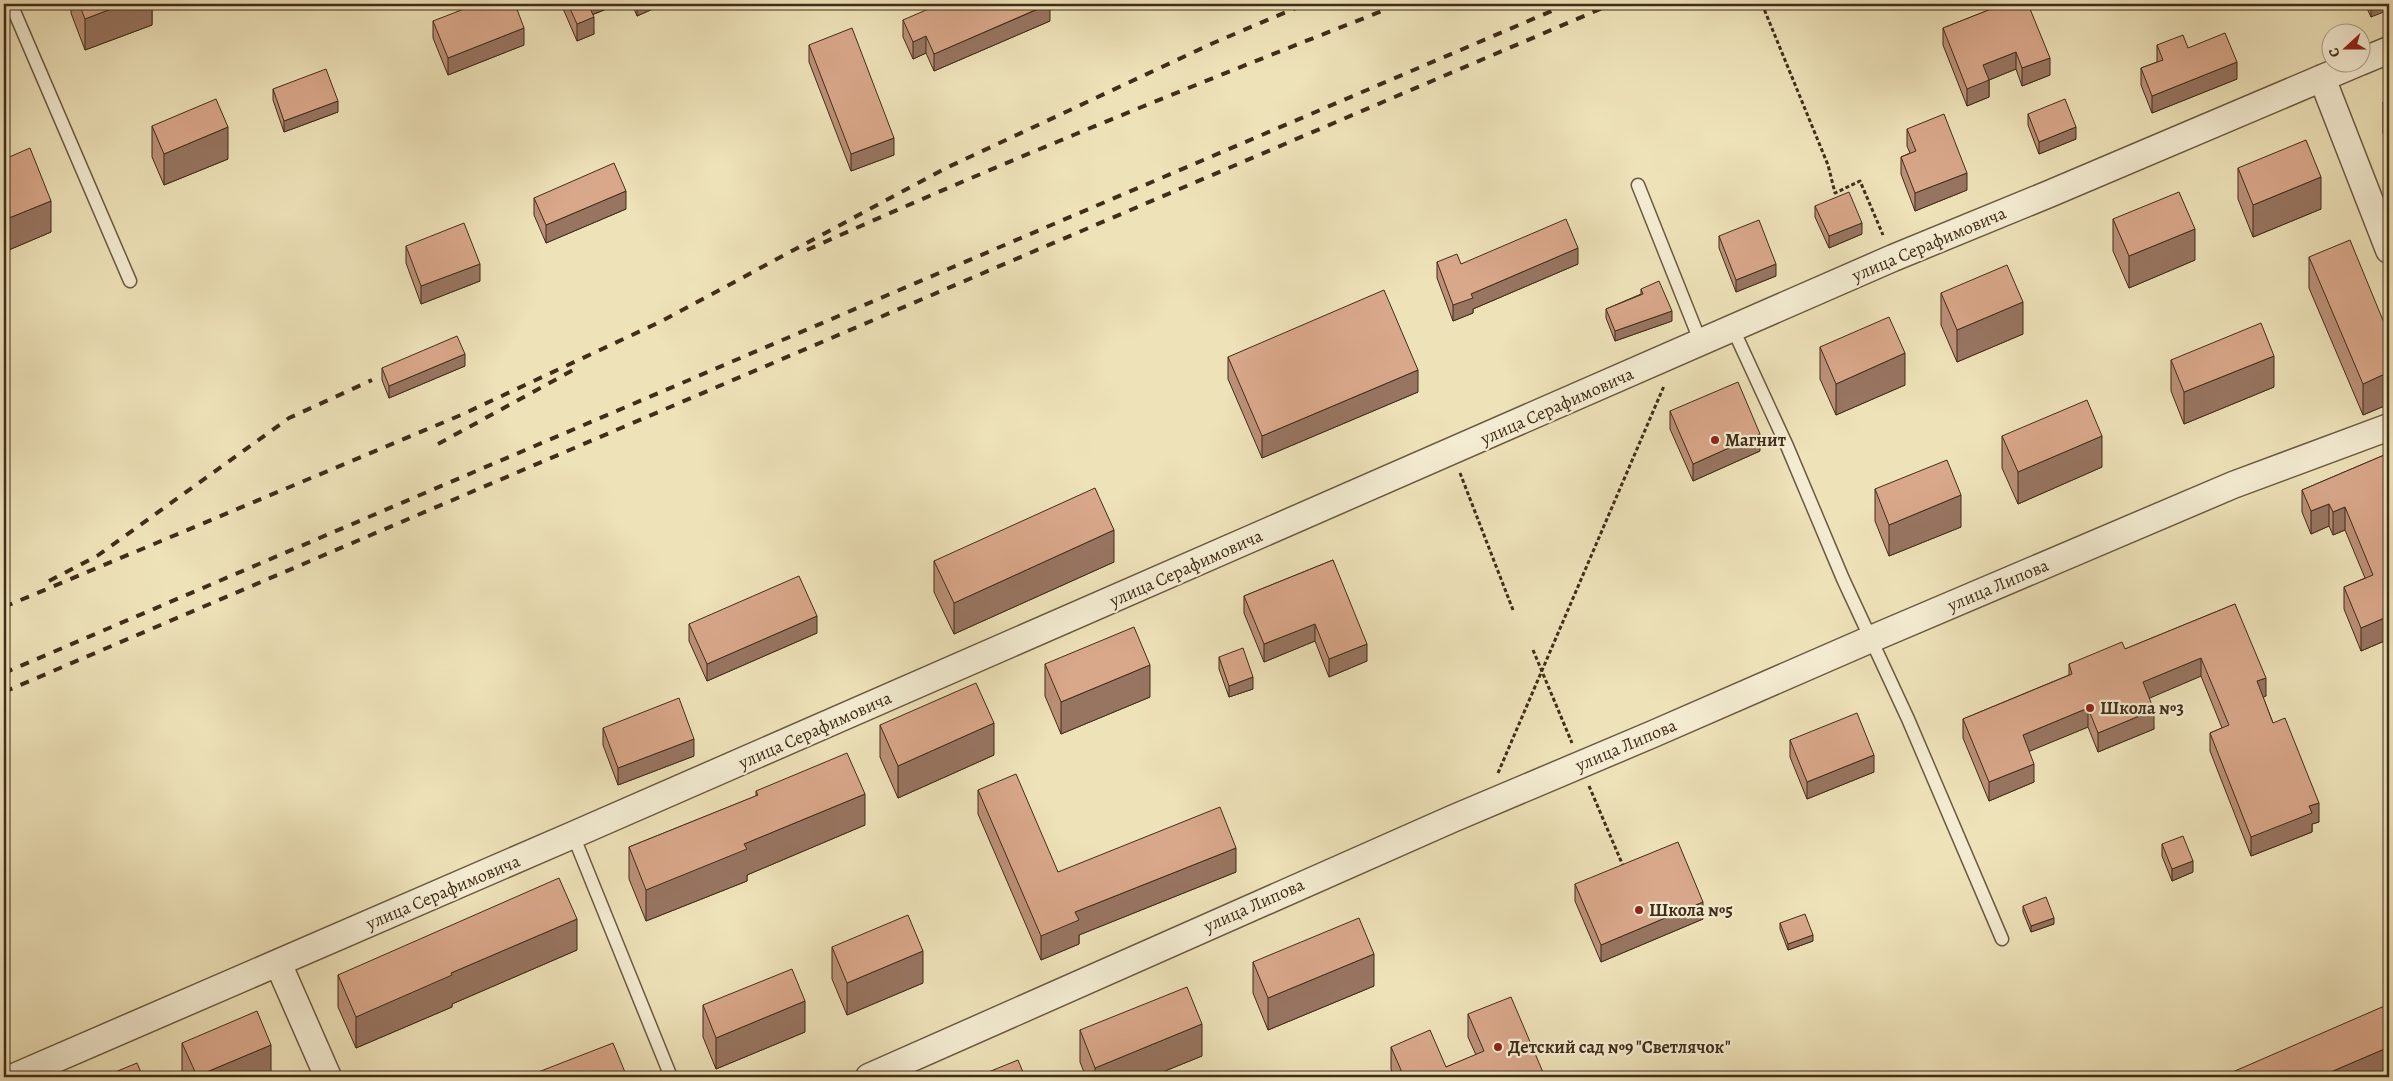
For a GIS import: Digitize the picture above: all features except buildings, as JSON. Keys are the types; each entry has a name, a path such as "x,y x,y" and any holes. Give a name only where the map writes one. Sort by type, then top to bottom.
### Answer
{"street":[{"name":"улица Серафимовича","path":"2370,58 2389,50"},
{"name":"улица Серафимовича","path":"14,1077 573,835 1893,258 2336,72"},
{"path":"2322,78 2389,250"},
{"name":"улица Липова","path":"869,1077 1484,805 1871,639 2233,485 2389,427"},
{"path":"278,963 328,1077"}],"lane":[{"path":"11,4 130,281"},
{"path":"1638,185 1701,343"},
{"path":"1733,329 1908,719 2002,939"},
{"path":"573,835 671,1077"}],"path":[{"path":"1762,4 1828,165 1835,193 1860,181 1893,258"},
{"path":"1484,805 1664,386"},
{"path":"1459,471 1513,610"}],"railway":[{"path":"4,607 461,415 662,321 944,169 1211,44 1305,4"},
{"path":"807,250 954,185 1102,123 1400,4"},
{"path":"4,673 1568,4"},
{"path":"4,692 1612,4"},
{"path":"438,444 575,369"},
{"path":"49,581 97,556 289,418 372,380"}],"place":[{"name":"Магнит","path":"1715,440"},
{"name":"Школа №3","path":"2090,708"},
{"name":"Школа №5","path":"1639,910"},
{"name":"Детский сад №9 \"Светлячок\"","path":"1498,1047"}]}
